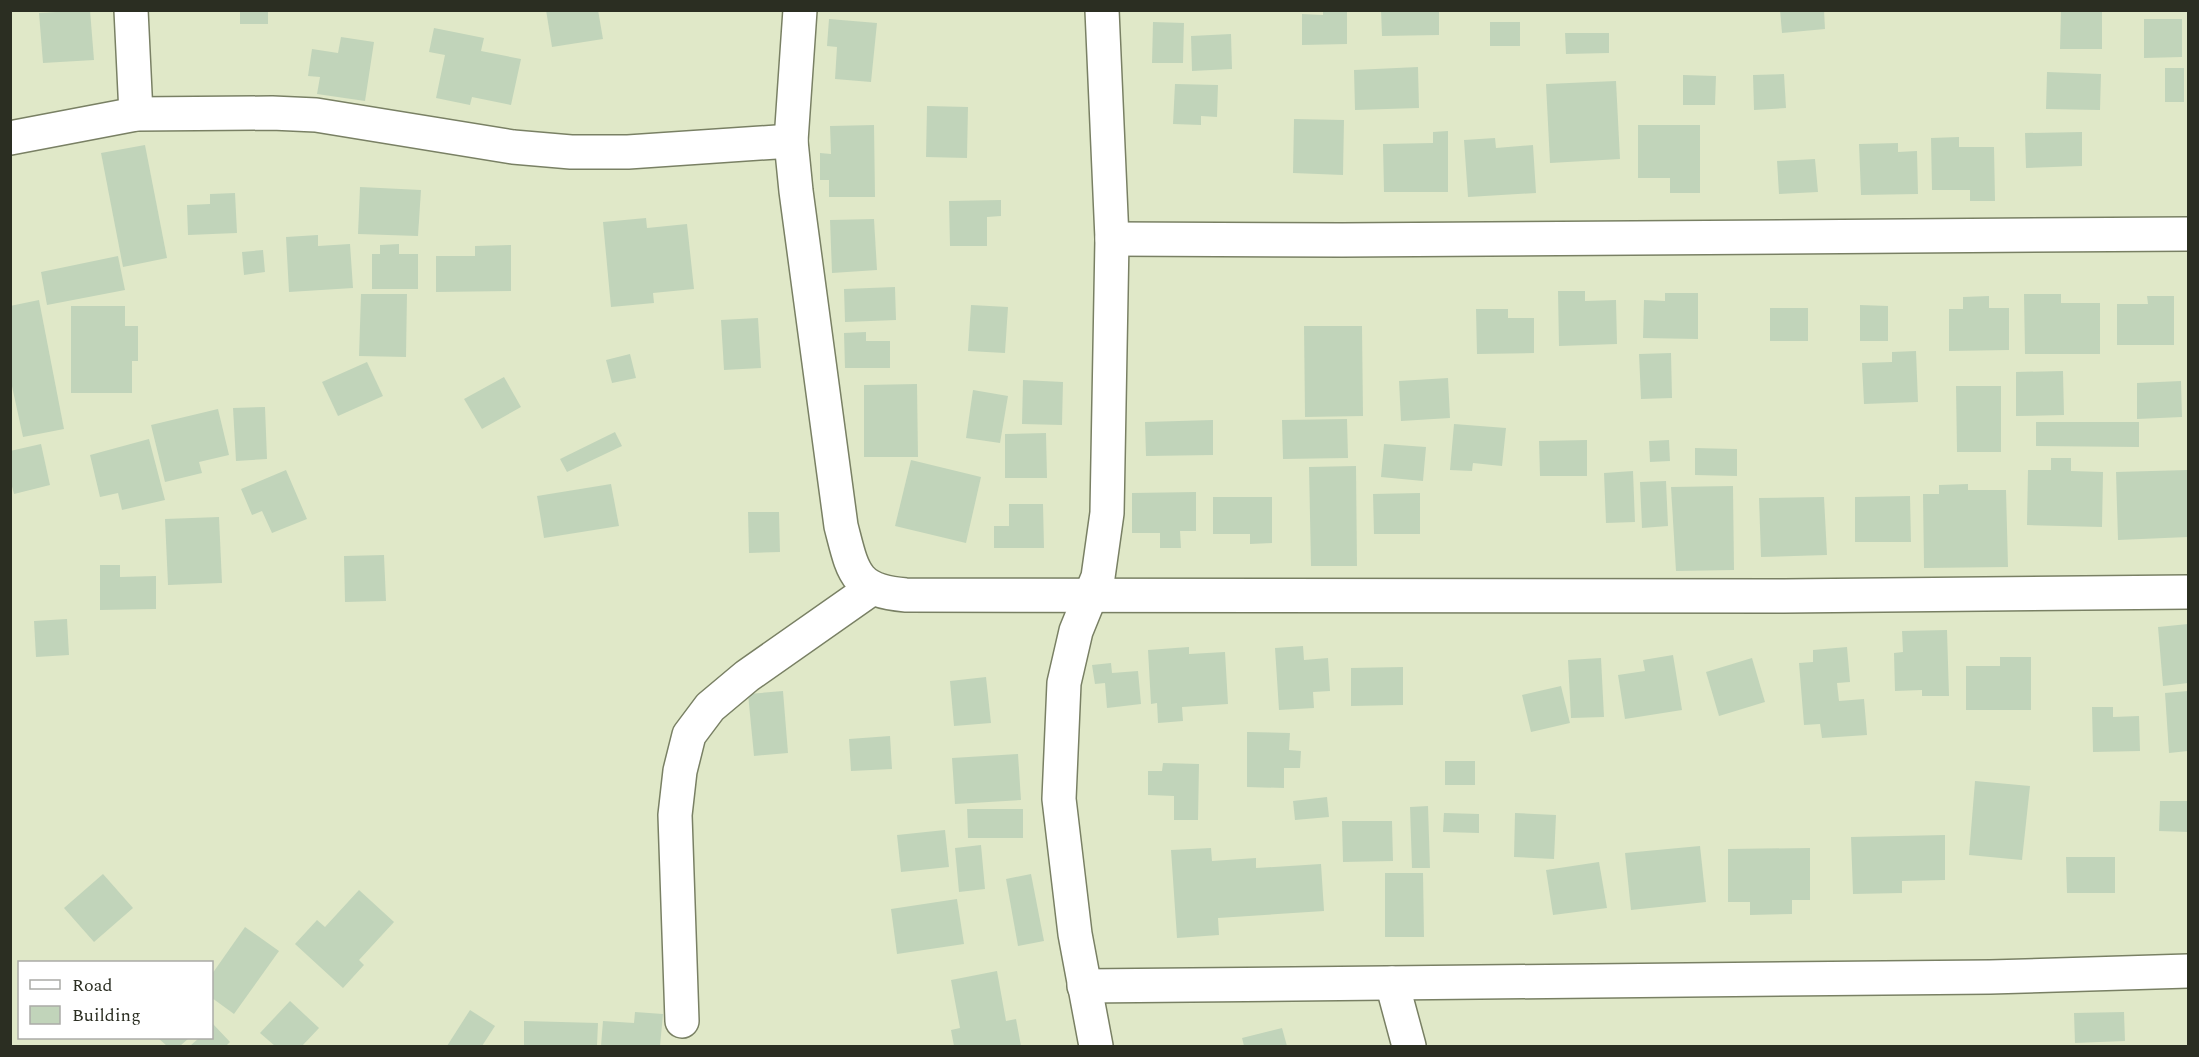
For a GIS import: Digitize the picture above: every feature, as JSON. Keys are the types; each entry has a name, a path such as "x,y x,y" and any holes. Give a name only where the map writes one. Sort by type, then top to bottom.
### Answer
{"street":[{"path":"131,10 136,114"},
{"path":"800,10 791,141 841,525 851,562 860,578 871,589 906,595 1092,593 1796,596 2188,592"},
{"path":"1096,1047 1084,986 1064,853 1059,799 1059,753 1064,682 1076,630 1092,593 1103,553 1107,513 1112,239 1102,10"},
{"path":"10,138 136,114 294,113 513,147 571,152 662,150 791,141"},
{"path":"1112,239 1342,240 2188,234"},
{"path":"682,1021 675,815 680,771 689,735 710,707 740,682 871,589"},
{"path":"1084,986 1990,976 2188,971"},
{"path":"1392,983 1409,1047"}],"building":[{"path":"90,10 94,60 43,63 39,13"},
{"path":"240,10 268,10 268,24 240,24"},
{"path":"546,10 598,10 603,39 552,47"},
{"path":"1323,10 1347,10 1347,44 1302,45 1302,14 1323,15"},
{"path":"1381,10 1439,10 1439,35 1382,36"},
{"path":"1780,10 1824,10 1825,29 1782,33"},
{"path":"2061,10 2102,10 2102,49 2060,49"},
{"path":"829,19 877,23 871,82 835,79 837,47 827,46"},
{"path":"2144,19 2182,19 2182,57 2144,58"},
{"path":"1153,22 1184,23 1183,63 1152,63"},
{"path":"1490,22 1520,22 1520,46 1490,46"},
{"path":"434,28 484,38 481,51 521,59 511,105 472,97 470,105 436,98 445,55 429,52"},
{"path":"1565,33 1609,33 1609,53 1566,54"},
{"path":"1231,34 1232,69 1192,71 1191,36"},
{"path":"341,37 374,42 365,101 317,94 320,77 308,76 312,49 338,53"},
{"path":"1418,67 1419,108 1355,110 1354,70"},
{"path":"2165,68 2184,68 2184,102 2165,102"},
{"path":"2047,72 2101,74 2100,110 2046,109"},
{"path":"1784,74 1786,108 1754,110 1753,75"},
{"path":"1683,75 1716,76 1715,105 1683,105"},
{"path":"1616,81 1620,159 1550,163 1546,84"},
{"path":"1175,84 1218,85 1217,117 1201,116 1201,125 1173,124"},
{"path":"927,106 968,107 967,158 926,157"},
{"path":"1294,119 1344,120 1343,175 1293,173"},
{"path":"874,125 875,197 829,197 829,180 820,180 820,153 831,154 830,126"},
{"path":"1638,125 1700,125 1700,193 1670,193 1670,178 1638,178"},
{"path":"1448,131 1448,192 1384,192 1383,144 1433,143 1433,132"},
{"path":"2082,132 2082,166 2026,168 2025,133"},
{"path":"1959,137 1959,147 1994,147 1995,201 1970,201 1970,190 1932,190 1931,138"},
{"path":"1495,138 1496,148 1533,145 1536,193 1468,197 1464,140"},
{"path":"1898,143 1898,152 1917,151 1918,194 1861,195 1859,144"},
{"path":"145,145 167,258 123,267 101,153"},
{"path":"1815,159 1818,192 1779,194 1777,161"},
{"path":"360,187 421,190 418,236 358,234"},
{"path":"235,193 237,233 188,235 187,205 210,204 210,194"},
{"path":"1001,200 1001,216 987,217 987,246 950,246 949,201"},
{"path":"646,218 647,228 687,224 694,289 653,293 654,303 611,307 603,222"},
{"path":"874,219 877,270 832,273 830,220"},
{"path":"318,235 318,246 350,244 353,288 289,292 286,237"},
{"path":"399,244 399,254 418,254 418,289 372,289 372,254 380,254 380,245"},
{"path":"511,245 511,291 436,292 436,256 475,256 475,246"},
{"path":"263,250 265,272 244,275 242,252"},
{"path":"118,256 125,290 47,305 41,272"},
{"path":"895,287 896,320 845,322 844,289"},
{"path":"1558,291 1585,291 1585,301 1616,300 1617,344 1559,346"},
{"path":"1665,293 1698,293 1698,339 1643,338 1644,300 1665,301"},
{"path":"361,294 407,294 406,357 359,356"},
{"path":"2024,294 2061,294 2061,303 2100,303 2100,354 2025,354"},
{"path":"1989,296 1989,308 2009,308 2009,350 1949,351 1949,309 1963,309 1963,297"},
{"path":"2147,296 2174,296 2174,345 2117,345 2117,304 2148,304"},
{"path":"39,300 64,429 23,437 10,377 10,306"},
{"path":"971,305 1008,307 1005,353 968,351"},
{"path":"1860,305 1888,306 1888,341 1860,341"},
{"path":"71,306 125,306 125,326 138,326 138,361 132,361 132,393 71,393"},
{"path":"1770,308 1808,308 1808,341 1770,341"},
{"path":"1476,309 1508,309 1508,318 1534,318 1534,353 1477,354"},
{"path":"758,318 761,368 724,370 721,320"},
{"path":"1304,326 1362,326 1363,416 1305,417"},
{"path":"866,332 866,341 890,341 890,368 845,368 844,333"},
{"path":"1916,351 1918,402 1864,404 1862,363 1892,362 1892,352"},
{"path":"1671,353 1672,398 1641,399 1639,354"},
{"path":"630,354 636,378 612,383 606,360"},
{"path":"367,362 383,396 338,416 322,382"},
{"path":"2063,371 2064,415 2016,416 2016,372"},
{"path":"504,377 521,407 482,429 464,399"},
{"path":"1448,378 1450,418 1401,421 1399,381"},
{"path":"1023,380 1063,382 1062,425 1022,424"},
{"path":"2181,381 2182,417 2137,419 2137,383"},
{"path":"917,384 918,457 864,457 864,385"},
{"path":"1956,386 2001,386 2001,452 1957,452"},
{"path":"973,390 1008,396 1000,443 966,438"},
{"path":"265,407 267,459 236,461 233,408"},
{"path":"218,409 229,455 199,462 202,473 165,482 151,425"},
{"path":"1347,419 1348,458 1283,459 1282,420"},
{"path":"1213,420 1213,455 1146,456 1145,422"},
{"path":"2036,422 2139,422 2139,447 2036,446"},
{"path":"1454,424 1506,428 1502,466 1473,463 1472,471 1450,470"},
{"path":"615,432 622,446 567,472 560,459"},
{"path":"1046,433 1047,478 1005,478 1005,434"},
{"path":"149,439 165,500 122,510 118,493 100,497 90,455"},
{"path":"1587,440 1587,476 1540,476 1539,441"},
{"path":"1669,440 1670,461 1650,462 1649,441"},
{"path":"41,444 50,485 14,494 10,479 10,451"},
{"path":"1384,444 1426,447 1423,481 1381,477"},
{"path":"1695,448 1737,449 1737,476 1695,475"},
{"path":"2051,458 2071,458 2071,471 2103,472 2102,527 2027,525 2028,470 2051,470"},
{"path":"911,460 981,477 966,543 895,526"},
{"path":"1356,466 1357,566 1311,566 1309,467"},
{"path":"286,470 307,519 272,533 262,511 252,515 241,489"},
{"path":"2188,470 2188,537 2118,540 2116,472"},
{"path":"1633,471 1635,522 1606,523 1604,473"},
{"path":"1666,481 1668,526 1642,528 1640,482"},
{"path":"611,484 619,526 544,538 537,496"},
{"path":"1968,484 1968,490 2006,490 2008,567 1924,568 1923,494 1939,494 1939,485"},
{"path":"1733,486 1734,570 1676,571 1671,487"},
{"path":"1196,492 1196,531 1180,531 1181,548 1160,548 1160,533 1132,533 1132,493"},
{"path":"1420,493 1420,534 1374,534 1373,494"},
{"path":"1910,496 1911,542 1855,542 1855,497"},
{"path":"1213,497 1272,497 1272,543 1250,544 1250,534 1213,534"},
{"path":"1824,497 1827,555 1761,557 1759,498"},
{"path":"1009,504 1043,504 1044,548 994,548 994,526 1009,526"},
{"path":"748,512 779,512 780,552 749,553"},
{"path":"219,517 222,583 168,585 165,519"},
{"path":"384,555 386,601 345,602 344,556"},
{"path":"100,565 120,565 120,577 156,576 156,609 100,610"},
{"path":"67,619 69,655 36,657 34,621"},
{"path":"2188,624 2188,683 2163,686 2158,627"},
{"path":"1947,630 1949,696 1922,696 1922,690 1895,691 1894,653 1903,652 1902,631"},
{"path":"1303,646 1304,660 1328,658 1330,691 1313,692 1314,708 1279,710 1275,648"},
{"path":"1189,647 1189,654 1225,652 1228,704 1182,707 1183,721 1158,723 1157,703 1151,704 1148,650"},
{"path":"1847,647 1850,682 1837,683 1839,701 1864,699 1867,735 1822,738 1820,724 1804,725 1799,663 1813,662 1813,650"},
{"path":"1673,655 1682,710 1625,719 1618,675 1645,671 1643,660"},
{"path":"2000,657 2031,657 2031,710 1966,710 1966,666 2000,666"},
{"path":"1601,658 1604,717 1571,718 1568,660"},
{"path":"1752,658 1765,702 1719,716 1706,672"},
{"path":"1111,663 1112,673 1138,671 1141,704 1107,708 1105,683 1095,684 1092,665"},
{"path":"1403,667 1403,705 1351,706 1351,668"},
{"path":"986,677 991,723 954,726 950,681"},
{"path":"1561,686 1570,723 1531,732 1522,695"},
{"path":"783,691 788,753 754,756 748,694"},
{"path":"2188,691 2188,751 2169,753 2165,693"},
{"path":"2092,707 2113,707 2113,717 2139,716 2140,751 2093,752"},
{"path":"1247,732 1290,733 1289,750 1301,751 1300,768 1284,768 1284,788 1247,787"},
{"path":"890,736 892,769 851,771 849,739"},
{"path":"1018,754 1021,800 955,804 952,758"},
{"path":"1445,761 1475,761 1475,785 1445,785"},
{"path":"1163,763 1199,764 1198,820 1174,820 1174,796 1148,795 1148,771 1162,771"},
{"path":"1975,781 2030,786 2022,860 1969,855"},
{"path":"1327,797 1329,817 1295,820 1293,801"},
{"path":"2160,801 2188,801 2188,832 2159,831"},
{"path":"1428,806 1430,868 1412,868 1410,807"},
{"path":"967,809 1023,809 1023,838 968,838"},
{"path":"1444,813 1479,814 1479,833 1443,832"},
{"path":"1515,813 1556,815 1554,859 1514,857"},
{"path":"1342,821 1392,821 1393,861 1343,862"},
{"path":"945,830 949,867 901,872 897,835"},
{"path":"1945,835 1945,880 1902,881 1902,893 1853,894 1851,837"},
{"path":"981,845 985,889 959,892 955,848"},
{"path":"1700,846 1706,902 1631,910 1625,853"},
{"path":"1211,848 1212,861 1256,858 1256,868 1321,864 1324,911 1218,918 1219,935 1177,938 1171,850"},
{"path":"1810,848 1810,900 1792,900 1792,914 1750,915 1750,902 1728,902 1728,849"},
{"path":"2066,857 2115,857 2115,893 2067,893"},
{"path":"1599,862 1607,908 1553,915 1546,870"},
{"path":"1385,873 1423,873 1424,937 1385,937"},
{"path":"103,874 133,908 94,942 64,908"},
{"path":"1031,874 1044,941 1018,946 1006,879"},
{"path":"359,890 394,922 359,960 364,965 343,988 295,944 317,920 325,927"},
{"path":"957,899 964,944 897,954 891,909"},
{"path":"245,927 279,951 234,1014 213,999 213,973"},
{"path":"997,971 1006,1021 1016,1019 1021,1046 954,1046 951,1030 960,1028 951,980"},
{"path":"290,1001 319,1028 302,1046 275,1046 260,1033"},
{"path":"470,1010 495,1026 482,1046 447,1046"},
{"path":"635,1012 663,1014 660,1046 601,1046 603,1021 634,1023"},
{"path":"2124,1012 2125,1041 2075,1043 2074,1013"},
{"path":"524,1021 598,1023 597,1046 524,1046"},
{"path":"213,1024 230,1042 226,1046 190,1046 198,1039 213,1039"},
{"path":"1282,1028 1287,1046 1244,1046 1242,1038"},
{"path":"159,1039 188,1039 180,1046 167,1046"}]}
